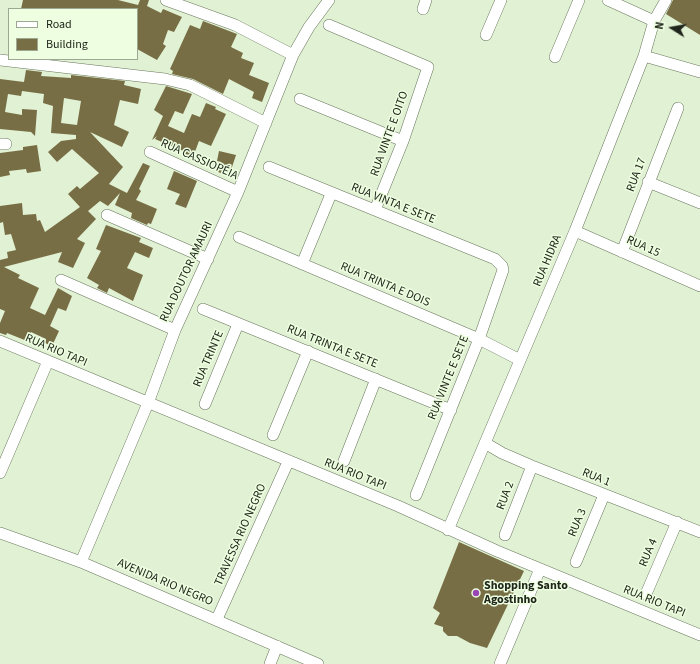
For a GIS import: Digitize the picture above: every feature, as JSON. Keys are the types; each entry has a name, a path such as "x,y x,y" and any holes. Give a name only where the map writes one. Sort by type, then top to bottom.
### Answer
{"street":[{"path":"166,0 235,25 293,55"},
{"name":"RUA DOUTOR AMAURI","path":"81,562 148,403 175,330 238,192 293,55 309,27 329,0"},
{"path":"486,35 501,0"},
{"path":"555,57 579,0"},
{"path":"608,0 654,21"},
{"name":"RUA HIDRA","path":"448,530 575,231 644,56 654,21 666,0"},
{"name":"RUA VINTE E OITO","path":"329,25 428,67 403,141 375,210"},
{"path":"644,56 700,72"},
{"path":"0,60 165,79 197,88 266,123"},
{"path":"300,99 403,141"},
{"name":"RUA 17","path":"622,252 678,108"},
{"name":"RUA CASSIOPÉIA","path":"150,152 238,192"},
{"name":"RUA VINTA E SETE","path":"269,167 332,194 495,259 502,266 503,270"},
{"path":"648,182 700,203"},
{"path":"302,264 332,194"},
{"path":"107,215 208,259"},
{"name":"RUA 15","path":"575,231 700,286"},
{"name":"RUA TRINTA E DOIS","path":"239,237 479,339 520,360"},
{"name":"RUA VINTE E SETE","path":"416,495 479,339 503,270"},
{"path":"61,280 175,330"},
{"name":"RUA TRINTA E SETE","path":"203,309 451,410"},
{"name":"RUA TRINTE","path":"204,404 238,324"},
{"name":"RUA RIO TAPI","path":"0,342 288,462 398,506 448,530 700,635"},
{"path":"273,435 308,351"},
{"path":"0,473 48,361"},
{"path":"344,461 376,379"},
{"name":"RUA 1","path":"485,443 502,453 532,466 700,532"},
{"name":"TRAVESSA RIO NEGRO","path":"217,619 288,462"},
{"name":"RUA 2","path":"504,535 532,466"},
{"name":"RUA 3","path":"576,562 604,495"},
{"name":"RUA 4","path":"646,594 677,522"},
{"name":"AVENIDA RIO NEGRO","path":"0,533 81,562 217,619 318,664"},
{"path":"500,664 540,569"},
{"path":"270,664 277,646"}],"building":[{"path":"23,0 118,0 138,5 140,0 149,0 147,6 161,13 163,9 182,17 174,32 168,30 163,44 166,46 157,60 138,50 138,8 21,8"},
{"path":"673,0 700,0 700,35 666,14"},
{"path":"203,21 237,34 231,47 243,53 241,58 254,63 249,75 269,83 262,102 252,98 254,92 229,79 223,94 193,79 172,74 173,71 170,69 190,25 200,29"},
{"path":"26,70 42,72 41,76 71,78 71,75 125,81 124,85 141,89 138,104 120,100 114,125 129,132 122,147 90,132 123,167 109,184 127,193 143,163 150,166 139,189 141,191 136,200 157,209 151,224 148,223 147,225 131,218 132,213 115,205 120,193 108,206 100,201 88,211 96,219 77,239 85,243 73,268 58,262 62,252 4,267 20,275 18,278 39,288 30,308 45,315 58,288 72,296 66,311 58,308 50,326 59,331 52,346 45,343 46,339 31,332 27,341 7,333 6,335 0,333 0,323 5,311 0,309 0,260 8,258 7,252 16,250 11,234 5,235 3,222 0,223 0,206 22,203 23,215 36,214 37,221 40,220 45,232 80,207 68,194 77,186 80,189 99,173 72,149 57,162 48,152 61,141 76,139 76,135 51,133 53,106 43,103 44,94 22,91 21,96 8,94 5,112 22,115 22,109 37,110 35,136 31,132 0,129 0,79 24,82","holes":["64,98 81,101 77,125 61,123"]},
{"path":"166,86 192,94 183,114 175,111 168,126 184,133 192,114 200,117 206,103 216,107 215,109 226,114 211,146 199,141 193,157 185,154 186,152 169,145 168,147 161,144 162,142 155,139 157,136 152,140 163,116 154,110"},
{"path":"37,145 41,171 27,173 26,169 9,171 10,175 0,177 0,153 23,150 23,147"},
{"path":"219,151 236,155 229,176 218,172 221,162 217,161"},
{"path":"174,171 197,181 186,208 175,204 180,194 167,189"},
{"path":"106,225 141,238 139,242 153,248 149,258 135,252 127,268 143,275 133,301 109,288 107,293 97,288 99,285 87,278 101,251 96,249"},
{"name":"Shopping Santo Agostinho","path":"459,542 524,571 487,648 470,643 457,636 448,636 443,631 443,627 434,624 440,613 433,608"}],"place":[{"name":"Shopping Santo Agostinho","path":"476,593"}]}
